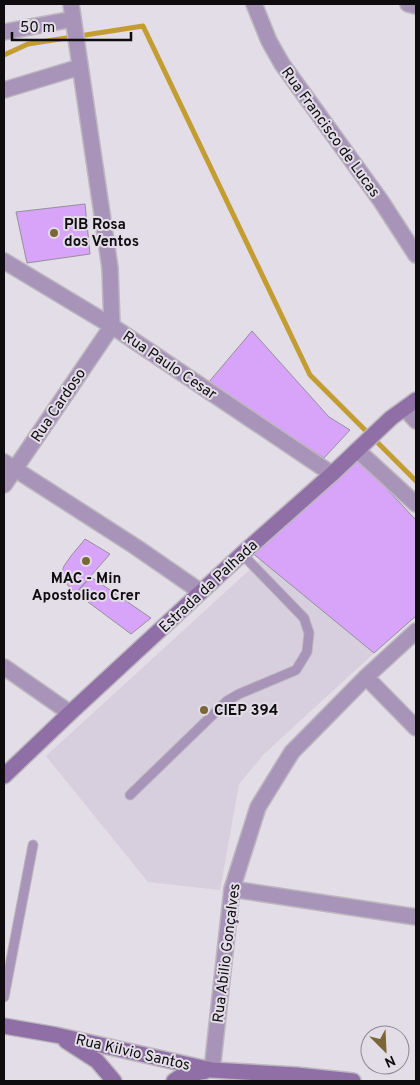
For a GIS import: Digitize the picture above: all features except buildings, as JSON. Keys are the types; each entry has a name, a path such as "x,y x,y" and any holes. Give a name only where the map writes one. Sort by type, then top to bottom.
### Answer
{"main road":[{"name":"Estrada da Palhada","path":"4,776 242,554 332,474 391,418 410,404"},
{"name":"Rua Kilvio Santos","path":"4,1026 56,1035 212,1070 262,1077 296,1075 353,1081"},
{"path":"56,1035 97,1061 114,1081"},
{"path":"174,1081 183,1075 212,1070"}],"street":[{"path":"71,4 110,268 112,326"},
{"name":"Rua Francisco de Lucas","path":"254,4 269,41 282,64 381,202 416,255"},
{"path":"408,4 416,6"},
{"path":"4,32 74,23"},
{"path":"4,90 79,62"},
{"name":"Rua Paulo Cesar","path":"4,262 112,326 332,474"},
{"name":"Rua Cardoso","path":"4,485 9,466 112,326"},
{"path":"410,404 416,421"},
{"path":"359,449 416,504"},
{"path":"9,466 201,592"},
{"name":"Rua Abilio Gonçalves","path":"212,1070 232,888 258,807 292,752 416,631"},
{"path":"4,667 70,713"},
{"path":"366,678 416,728"},
{"path":"232,888 416,917"}],"lane":[{"path":"130,795 227,701 296,670 307,652 309,634 304,618 242,554"},
{"path":"4,996 33,845"}],"shaded area":[{"name":"CIEP 394","path":"267,554 374,653 263,755 239,784 220,890 148,882 46,756"}],"waterway":[{"path":"4,55 28,44 143,26 310,375 416,481"}],"place":[{"name":"PIB Rosa dos Ventos","path":"54,233"},
{"name":"MAC - Min Apostolico Crer","path":"86,561"},
{"name":"CIEP 394","path":"204,710"}]}
